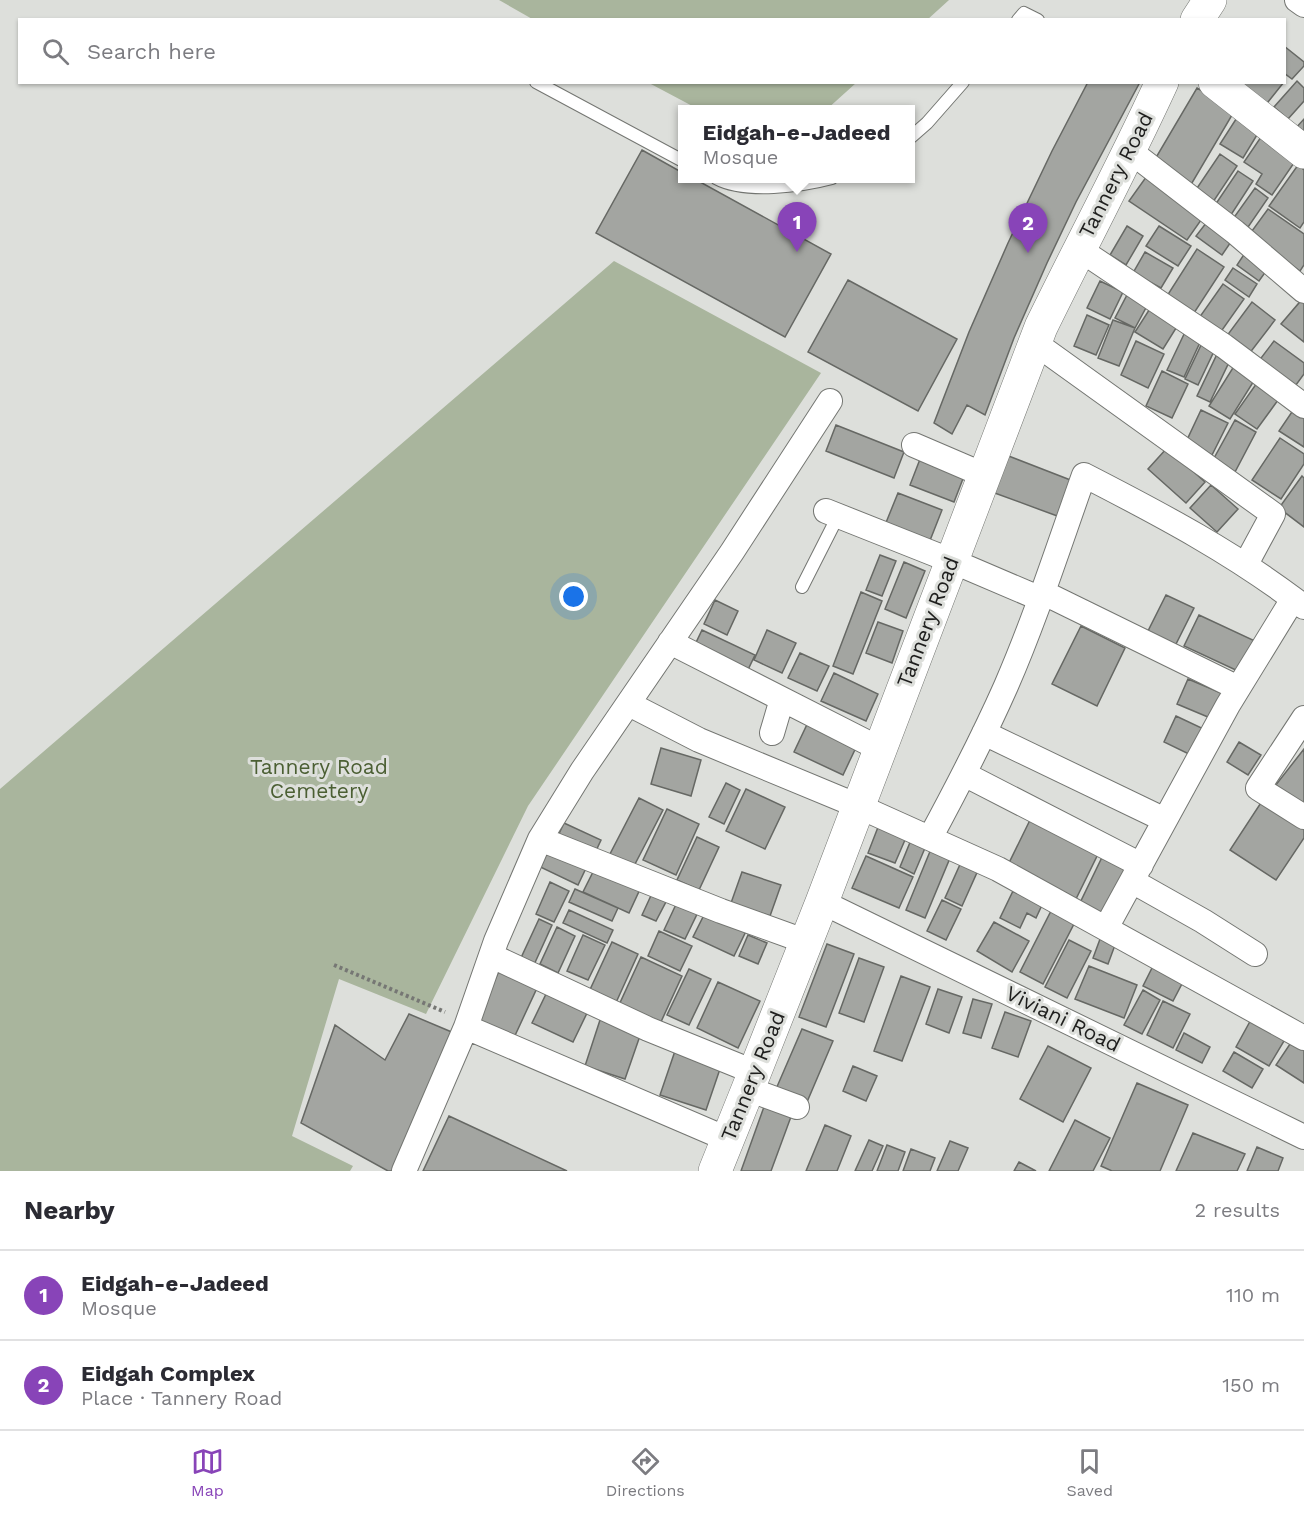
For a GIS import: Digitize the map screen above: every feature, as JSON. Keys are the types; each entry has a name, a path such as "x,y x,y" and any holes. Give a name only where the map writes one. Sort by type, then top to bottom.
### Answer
{"main road":[{"path":"1198,18 1210,0"},
{"name":"Tannery Road","path":"714,1171 807,942 1035,343 1161,84"},
{"path":"1218,84 1304,152"}],"street":[{"path":"1298,0 1304,5"},
{"path":"1130,151 1235,232 1304,291"},
{"path":"1079,249 1224,346 1304,406"},
{"path":"1035,343 1273,514 1246,564"},
{"path":"404,1171 467,1025 496,941 540,839 582,771 732,552 830,401"},
{"path":"914,445 984,475"},
{"path":"930,838 964,774 1006,684 1084,475 1154,510 1246,564 1298,603 1238,688 1106,928"},
{"path":"832,514 1041,595 1238,688"},
{"path":"670,642 880,749"},
{"path":"772,733 782,699"},
{"path":"628,704 699,740 858,806 998,869 1304,1038"},
{"path":"1304,718 1258,788 1304,817"},
{"path":"984,733 1165,820"},
{"path":"964,774 1136,873 1203,921 1255,954"},
{"path":"540,839 721,911 807,942"},
{"name":"Viviani Road","path":"822,902 1304,1137"},
{"path":"492,956 648,1029 797,1107"},
{"path":"467,1025 727,1139"}],"lane":[{"path":"1020,18 1024,13 1034,18"},
{"path":"540,84 678,158"},
{"path":"915,134 961,84"},
{"path":"730,183 780,187 813,183"},
{"path":"802,587 832,514"}],"path":[{"path":"334,965 467,1025"}],"green space":[{"path":"499,0 949,0 929,18 530,18"},
{"path":"651,84 855,84 832,105 690,105"},
{"name":"Tannery Road Cemetery","path":"614,261 821,373 528,806 426,1014 339,979 292,1136 353,1166 350,1171 0,1171 0,789"}],"building":[{"path":"1286,48 1304,62 1304,66 1292,79 1286,74"},
{"path":"1297,81 1304,88 1304,101 1288,119 1274,107"},
{"path":"1087,84 1139,84 1076,202 1047,263 1014,338 985,415 967,405 952,434 934,423 969,332 1052,151"},
{"path":"1237,84 1282,84 1264,107"},
{"path":"1197,88 1235,110 1189,188 1151,166"},
{"path":"1238,116 1260,130 1243,158 1220,144"},
{"path":"1304,119 1304,136 1295,129"},
{"path":"1261,137 1296,160 1272,195 1256,184 1262,174 1244,162"},
{"path":"642,150 678,170 678,183 702,183 831,254 785,337 596,233"},
{"path":"1220,154 1237,166 1209,208 1191,197"},
{"path":"1298,165 1304,170 1304,222 1300,228 1269,206"},
{"path":"1238,171 1253,181 1227,221 1211,211"},
{"path":"1149,173 1206,213 1187,240 1129,201"},
{"path":"1255,188 1268,198 1244,233 1230,223"},
{"path":"1268,209 1304,234 1304,265 1300,271 1249,235"},
{"path":"1210,218 1235,236 1222,255 1196,236"},
{"path":"1127,226 1143,236 1126,265 1110,255"},
{"path":"1159,226 1191,246 1178,266 1146,246"},
{"path":"1197,249 1224,267 1194,313 1167,296"},
{"path":"1247,250 1269,267 1259,281 1237,265"},
{"path":"1145,252 1173,268 1161,288 1133,273"},
{"path":"1233,268 1257,284 1249,297 1225,280"},
{"path":"848,280 957,339 918,411 808,352"},
{"path":"1100,281 1123,292 1110,319 1087,308"},
{"path":"1223,284 1244,299 1220,333 1199,318"},
{"path":"1128,293 1148,304 1135,328 1115,318"},
{"path":"1304,297 1304,342 1281,324"},
{"path":"1252,302 1275,320 1249,354 1226,337"},
{"path":"1151,307 1178,325 1163,349 1135,332"},
{"path":"1087,315 1109,325 1096,355 1074,346"},
{"path":"1113,320 1135,328 1119,366 1098,358"},
{"path":"1186,330 1202,338 1184,377 1167,370"},
{"path":"1136,341 1164,354 1148,388 1121,375"},
{"path":"1203,341 1216,347 1198,385 1185,379"},
{"path":"1274,341 1304,363 1304,374 1293,389 1258,362"},
{"path":"1219,350 1232,356 1210,402 1197,396"},
{"path":"1236,363 1257,376 1230,419 1209,406"},
{"path":"1162,371 1188,384 1172,418 1146,406"},
{"path":"1259,380 1281,396 1257,429 1235,414"},
{"path":"1298,403 1304,407 1304,447 1279,431"},
{"path":"1201,410 1228,423 1212,455 1186,442"},
{"path":"1235,420 1256,432 1235,472 1213,460"},
{"path":"836,425 904,452 894,478 826,451"},
{"path":"1280,438 1304,454 1304,464 1281,499 1252,480"},
{"path":"1167,448 1205,482 1186,503 1148,469"},
{"path":"922,454 966,471 954,502 910,485"},
{"path":"1006,455 1073,481 1060,517 992,492"},
{"path":"1302,476 1304,478 1304,527 1279,508"},
{"path":"1211,485 1238,509 1217,532 1190,508"},
{"path":"898,493 942,510 929,543 885,525"},
{"path":"880,555 896,561 882,596 866,590"},
{"path":"904,562 925,571 906,618 885,609"},
{"path":"861,592 882,601 853,674 833,666"},
{"path":"1166,595 1194,608 1175,646 1147,633"},
{"path":"715,600 738,611 727,635 704,624"},
{"path":"1199,615 1255,641 1240,672 1184,646"},
{"path":"878,622 903,631 892,663 866,653"},
{"path":"1081,626 1125,648 1097,706 1052,684"},
{"path":"702,630 755,655 745,676 692,651"},
{"path":"767,630 796,643 782,673 754,660"},
{"path":"800,653 829,666 817,691 788,678"},
{"path":"834,673 878,694 866,721 821,701"},
{"path":"1188,679 1226,695 1215,720 1177,704"},
{"path":"811,716 860,739 843,775 794,752"},
{"path":"1176,716 1208,731 1195,757 1164,742"},
{"path":"1239,742 1261,755 1248,775 1227,762"},
{"path":"661,748 701,760 691,796 651,784"},
{"path":"1304,749 1304,808 1275,786"},
{"path":"726,783 740,790 724,824 709,817"},
{"path":"746,789 785,807 765,849 726,831"},
{"path":"1266,795 1304,820 1304,838 1276,880 1230,850"},
{"path":"639,798 663,810 634,866 610,854"},
{"path":"667,809 699,824 676,875 643,860"},
{"path":"1032,816 1100,850 1074,903 1006,869"},
{"path":"880,822 908,833 895,863 868,853"},
{"path":"564,823 601,840 594,855 557,838"},
{"path":"913,835 928,841 914,874 900,867"},
{"path":"697,837 719,847 699,890 677,880"},
{"path":"543,846 587,866 578,885 534,864"},
{"path":"931,849 950,858 925,918 906,910"},
{"path":"1106,849 1134,863 1106,921 1078,907"},
{"path":"866,856 913,877 899,908 852,888"},
{"path":"962,860 979,868 962,906 945,898"},
{"path":"596,866 641,887 629,913 583,892"},
{"path":"742,872 781,885 770,916 731,903"},
{"path":"550,882 569,891 554,922 536,914"},
{"path":"575,889 618,908 612,921 569,902"},
{"path":"654,889 669,896 656,921 642,915"},
{"path":"1013,891 1042,905 1036,918 1027,913 1020,928 1000,918"},
{"path":"679,898 700,908 685,939 664,930"},
{"path":"942,900 961,909 946,940 927,931"},
{"path":"707,909 748,927 734,956 693,937"},
{"path":"1052,909 1076,920 1043,984 1020,972"},
{"path":"569,910 613,930 607,943 563,923"},
{"path":"539,919 552,925 533,967 520,960"},
{"path":"994,922 1029,941 1012,972 977,951"},
{"path":"557,927 575,936 558,973 540,964"},
{"path":"659,931 692,946 680,971 648,956"},
{"path":"1103,931 1118,937 1108,964 1093,958"},
{"path":"583,935 605,945 588,980 567,971"},
{"path":"748,935 767,943 758,964 739,956"},
{"path":"1069,940 1091,951 1067,998 1045,987"},
{"path":"612,942 638,954 614,1007 588,994"},
{"path":"827,944 854,954 826,1027 799,1017"},
{"path":"641,957 682,976 660,1024 619,1005"},
{"path":"859,958 884,967 864,1022 839,1013"},
{"path":"1155,962 1185,978 1173,1001 1143,986"},
{"path":"1089,966 1137,985 1124,1018 1075,999"},
{"path":"689,969 711,979 689,1025 667,1015"},
{"path":"499,971 537,988 512,1042 474,1025"},
{"path":"901,976 930,987 902,1061 874,1051"},
{"path":"718,982 760,1001 738,1048 697,1028"},
{"path":"938,989 962,997 949,1033 926,1024"},
{"path":"1143,990 1160,1000 1142,1034 1124,1025"},
{"path":"547,992 588,1011 573,1042 532,1023"},
{"path":"973,999 992,1004 981,1038 963,1033"},
{"path":"1163,1001 1190,1014 1173,1048 1147,1035"},
{"path":"1005,1012 1031,1021 1018,1057 992,1048"},
{"path":"409,1014 454,1033 396,1171 388,1171 301,1123 335,1025 385,1060"},
{"path":"1253,1016 1287,1036 1269,1066 1236,1047"},
{"path":"601,1017 642,1030 625,1079 585,1066"},
{"path":"802,1029 833,1041 807,1102 776,1089"},
{"path":"1184,1033 1210,1047 1202,1063 1176,1050"},
{"path":"1294,1038 1304,1044 1304,1083 1276,1065"},
{"path":"1048,1046 1091,1068 1063,1122 1020,1099"},
{"path":"675,1051 721,1066 706,1110 660,1095"},
{"path":"1234,1052 1263,1069 1252,1088 1223,1071"},
{"path":"853,1066 877,1076 866,1101 843,1091"},
{"path":"1137,1083 1188,1105 1160,1171 1112,1171 1101,1166"},
{"path":"765,1104 792,1114 771,1171 741,1171"},
{"path":"449,1116 567,1171 423,1171"},
{"path":"1075,1120 1110,1138 1093,1171 1049,1171"},
{"path":"825,1125 851,1136 837,1171 806,1171"},
{"path":"1193,1133 1245,1154 1237,1171 1176,1171"},
{"path":"869,1140 883,1146 872,1171 855,1171"},
{"path":"950,1141 968,1148 958,1171 937,1171"},
{"path":"887,1145 905,1152 898,1171 877,1171"},
{"path":"1257,1147 1283,1158 1278,1171 1247,1171"},
{"path":"911,1149 935,1158 930,1171 903,1171"},
{"path":"1019,1162 1036,1171 1014,1171"}],"place":[{"name":"Eidgah-e-Jadeed","path":"797,252"},
{"name":"Eidgah Complex","path":"1028,253"}]}
